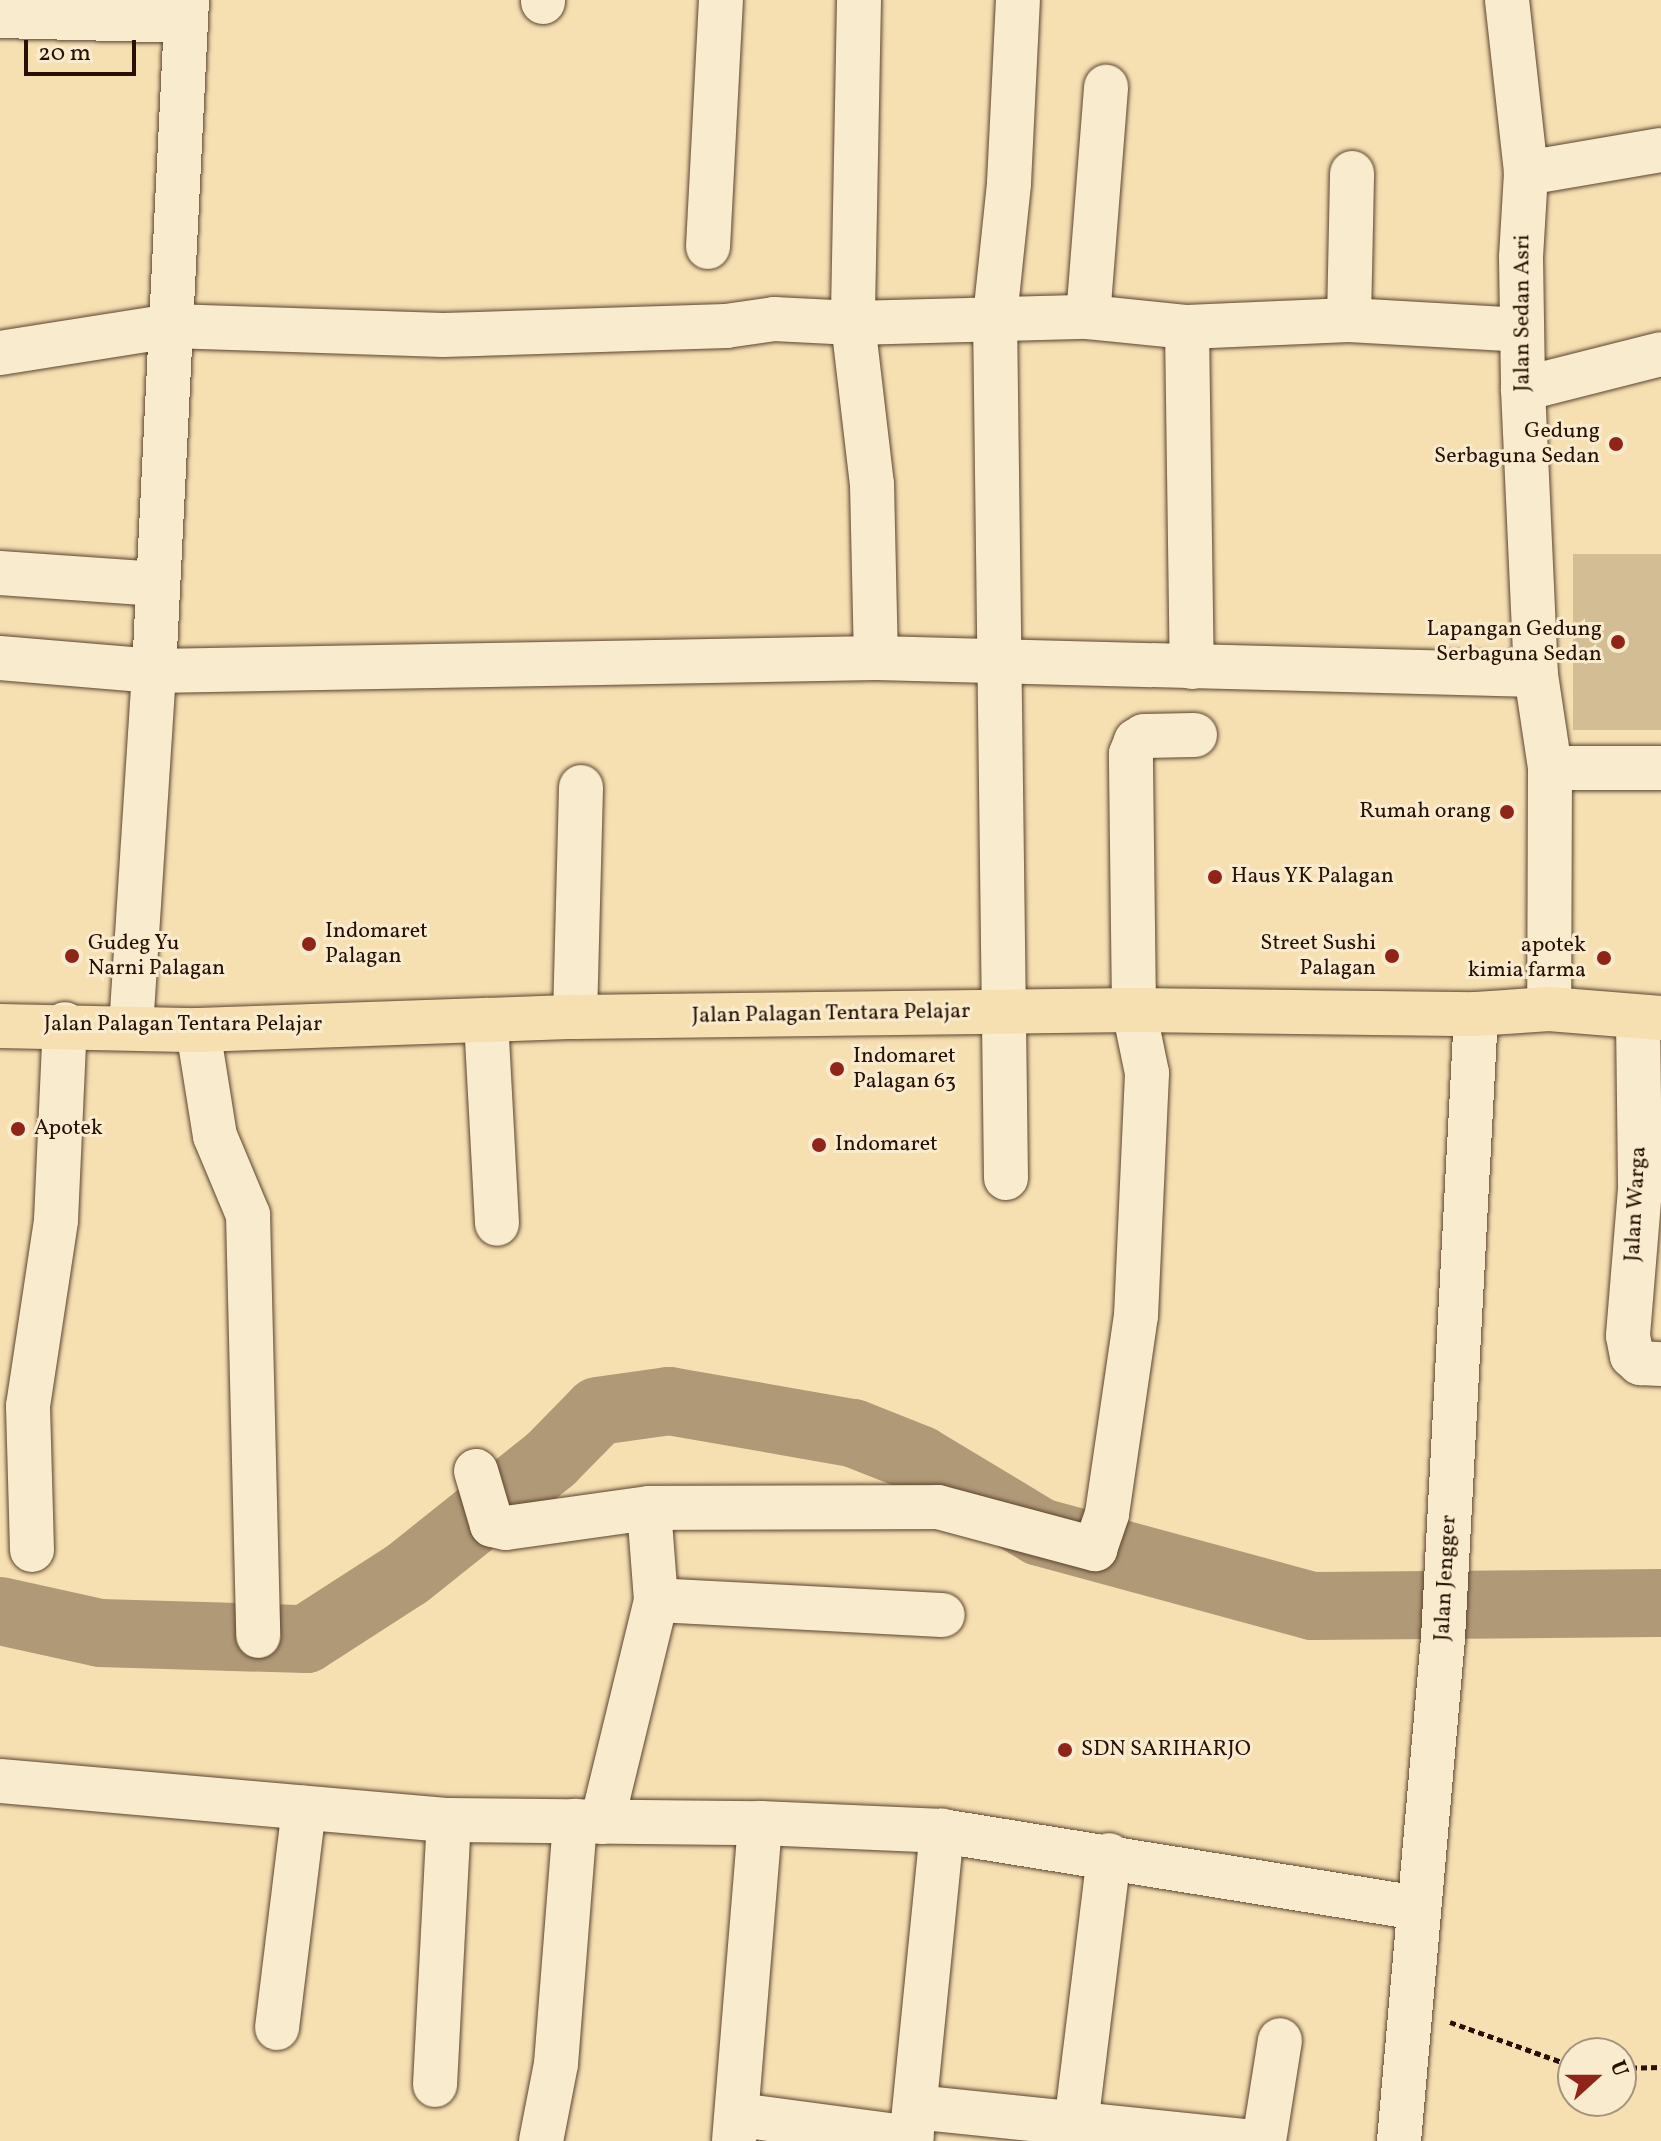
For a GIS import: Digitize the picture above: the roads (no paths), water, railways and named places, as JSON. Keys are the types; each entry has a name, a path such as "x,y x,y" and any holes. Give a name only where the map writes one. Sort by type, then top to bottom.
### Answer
{"main road":[{"name":"Jalan Palagan Tentara Pelajar","path":"0,1026 65,1024 198,1030 575,1017 1134,1010 1476,1014 1549,1009 1650,1019"}],"street":[{"path":"708,247 721,0"},
{"path":"859,0 853,323 872,484 876,658"},
{"path":"1006,1178 995,317 1009,183 1018,0"},
{"name":"Jalan Sedan Asri","path":"1507,0 1526,173 1523,389 1536,675 1550,768 1549,1009"},
{"path":"0,16 186,11 154,671 131,1028"},
{"path":"1088,317 1106,87"},
{"path":"1526,173 1661,150"},
{"path":"1349,320 1352,173"},
{"path":"0,353 171,326 443,335 726,326 774,319 853,323 1088,317 1187,327 1349,320 1522,330"},
{"path":"1187,327 1192,667"},
{"path":"1523,389 1661,354"},
{"path":"0,573 158,584"},
{"path":"0,658 154,671 876,658 1536,675"},
{"path":"482,1494 520,1529 649,1508 938,1507 1101,1531 1136,1316 1147,1073 1134,1010 1131,754 1136,741 1144,736 1195,735"},
{"path":"1550,768 1661,768"},
{"path":"575,1017 581,787"},
{"name":"Jalan Jengger","path":"1399,2141 1408,2006 1443,1638 1476,1014"},
{"name":"Jalan Warga","path":"1650,1019 1628,1336 1632,1356 1640,1363 1661,1364"},
{"path":"486,1020 497,1224"},
{"path":"32,1550 28,1406 56,1220 65,1024"},
{"path":"198,1030 215,1136 248,1215 258,1636"},
{"path":"541,2141 556,2064 589,1822 656,1600 649,1508"},
{"path":"656,1600 943,1615"},
{"path":"0,1781 449,1820 760,1823 942,1831 1109,1855 1419,1908"},
{"path":"277,2028 304,1808"},
{"path":"435,2085 449,1820"},
{"path":"760,1823 736,2128 1075,2132 1243,2141"},
{"path":"912,2129 916,2062 942,1831"},
{"path":"1075,2132 1109,1855"},
{"path":"1264,2141 1280,2040"}],"waterway":[{"path":"0,1611 100,1633 306,1639 407,1574 551,1459 598,1411 669,1401 853,1433 919,1459 1040,1532 1312,1606 1661,1603"}],"place":[{"name":"Gedung Serbaguna Sedan","path":"1616,444"},
{"name":"Lapangan Gedung Serbaguna Sedan","path":"1618,642"},
{"name":"Rumah orang","path":"1507,812"},
{"name":"Haus YK Palagan","path":"1215,877"},
{"name":"Indomaret Palagan","path":"309,944"},
{"name":"Gudeg Yu Narni Palagan","path":"72,956"},
{"name":"Street Sushi Palagan","path":"1392,956"},
{"name":"apotek kimia farma","path":"1604,958"},
{"name":"Indomaret Palagan 63","path":"837,1069"},
{"name":"Apotek","path":"18,1129"},
{"name":"Indomaret","path":"819,1145"},
{"name":"SDN SARIHARJO","path":"1065,1750"}]}
